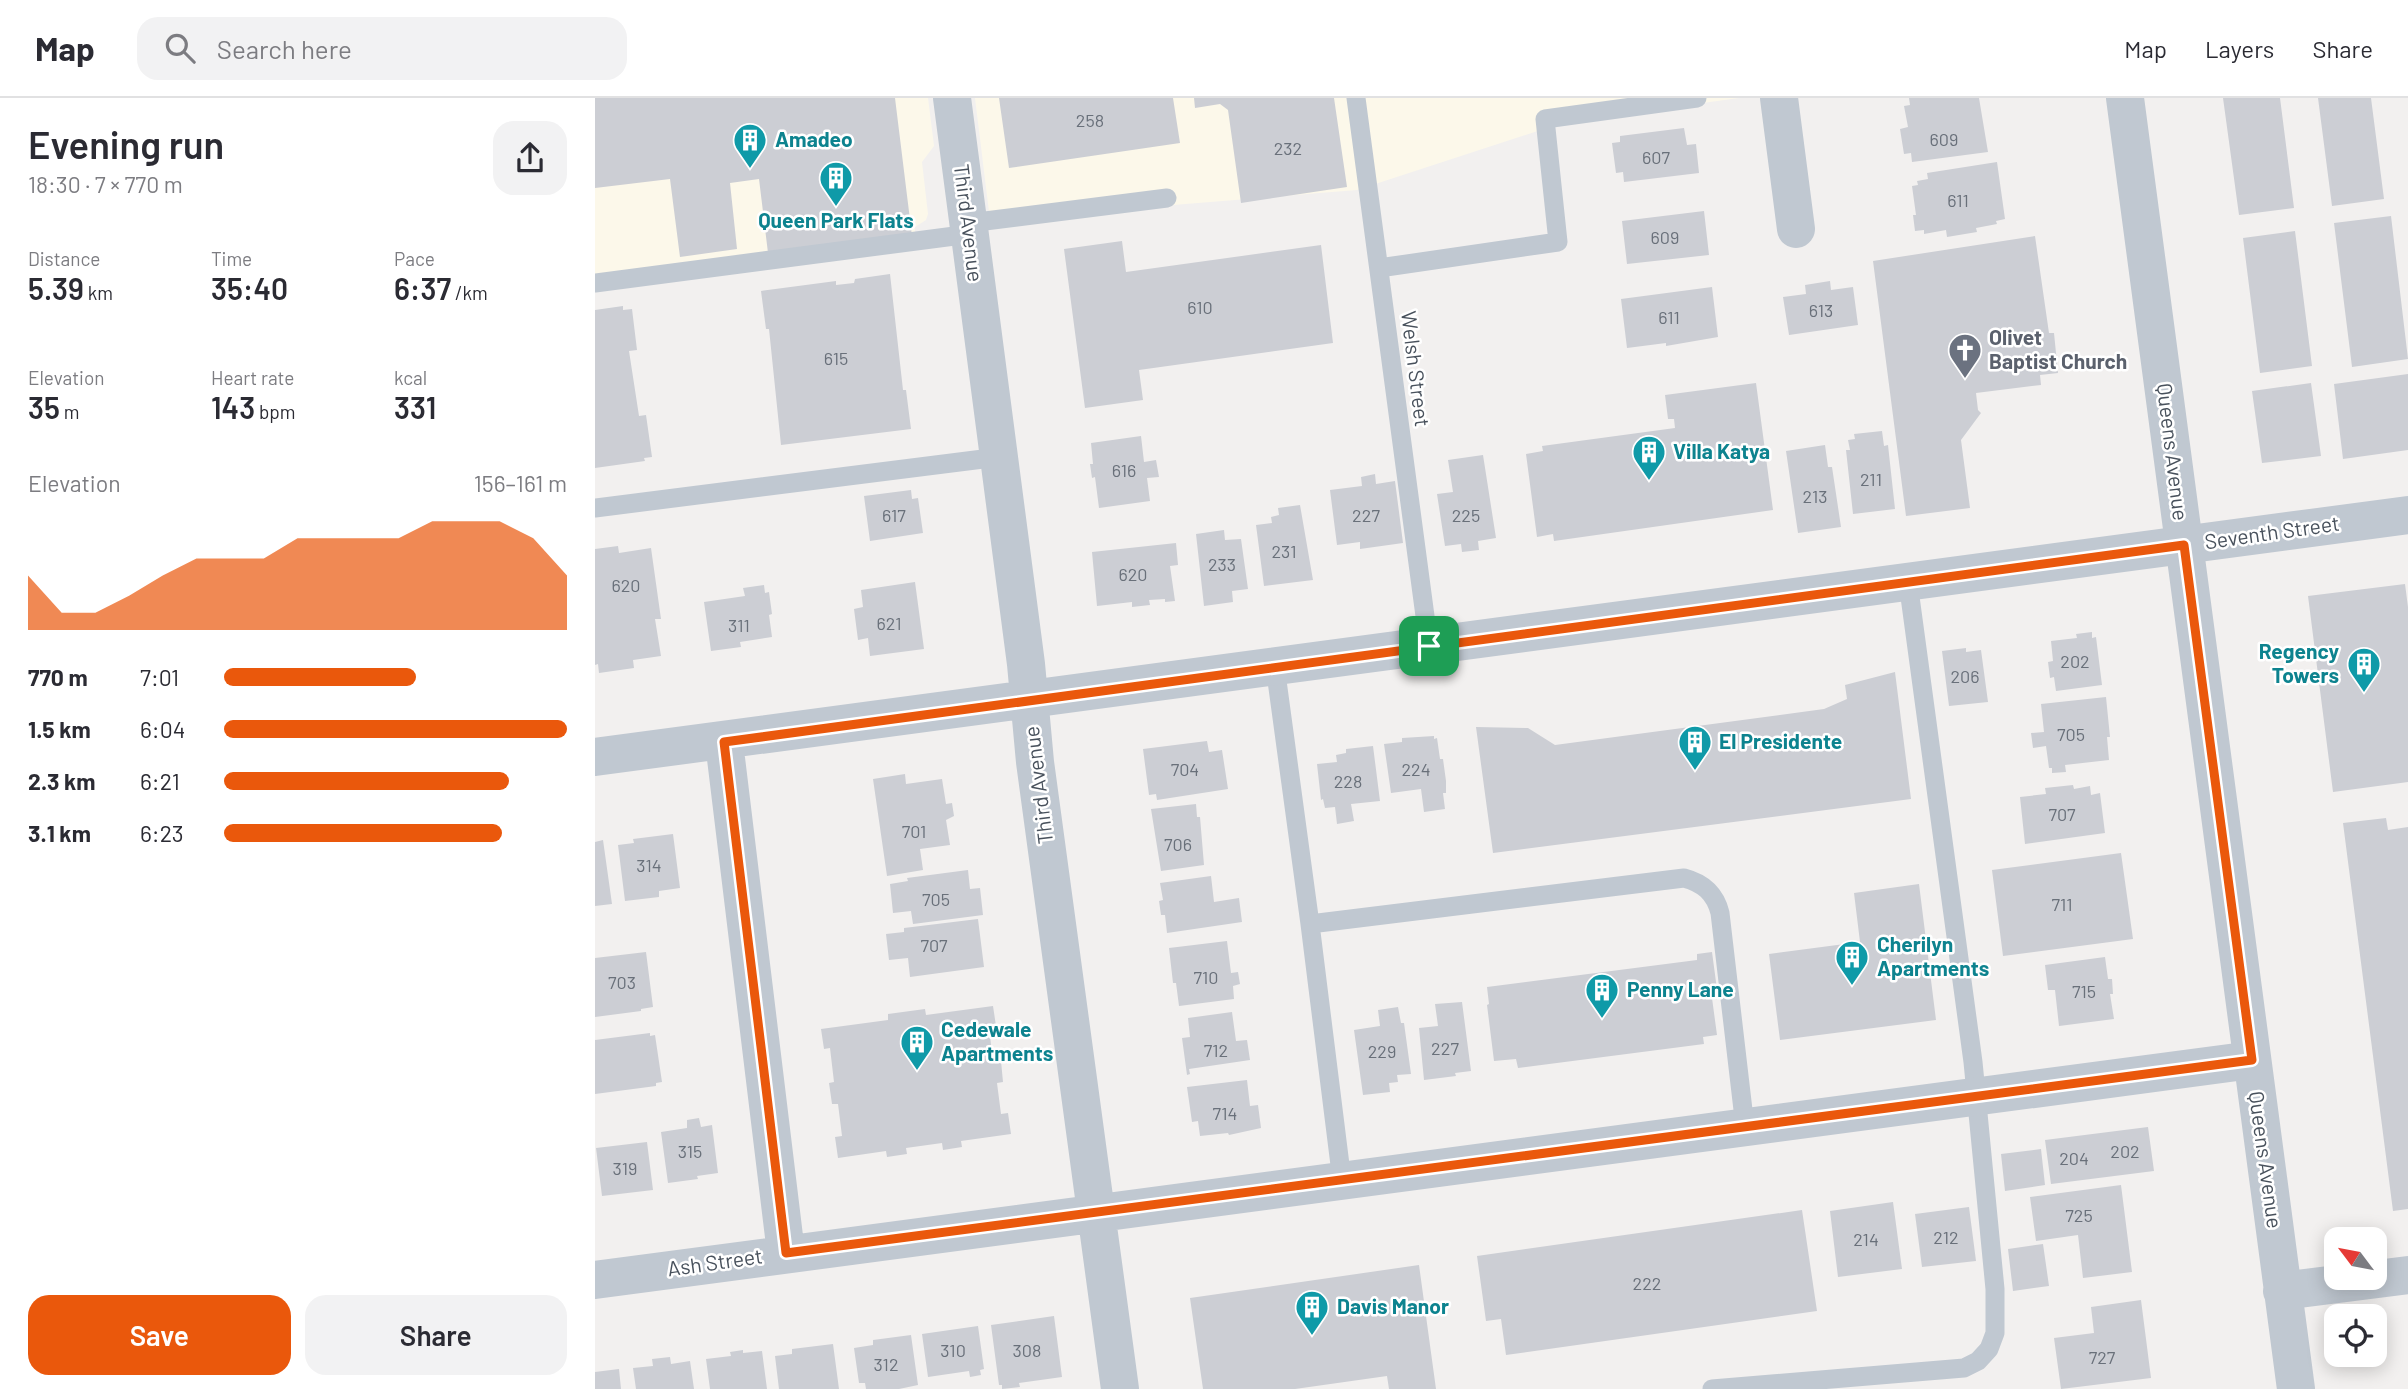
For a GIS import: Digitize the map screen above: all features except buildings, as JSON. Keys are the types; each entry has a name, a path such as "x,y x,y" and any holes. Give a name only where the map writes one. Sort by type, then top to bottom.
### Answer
{"street":[{"name":"Third Avenue","path":"952,98 999,457 1035,762 1120,1389"},
{"path":"1779,98 1795,229"},
{"name":"Queens Avenue","path":"2125,98 2296,1389"},
{"name":"Seventh Street","path":"595,757 724,742 2408,515"},
{"path":"724,742 786,1253"},
{"name":"Ash Street","path":"595,1280 2252,1060"},
{"path":"2282,1291 2408,1275"}],"lane":[{"name":"Welsh Street","path":"1356,98 1429,646"},
{"path":"1379,268 1558,242 1545,119 1697,98"},
{"path":"595,283 1167,198"},
{"path":"595,508 999,457"},
{"path":"1712,1389 1964,1368 1978,1361 1989,1349 1995,1333 1995,1289 1976,1096 1908,582"},
{"path":"1275,666 1342,1181"},
{"path":"1310,924 1684,878 1695,881 1710,891 1717,901 1720,913 1745,1127"}],"shaded area":[{"path":"595,98 928,98 934,146 922,162 928,214 926,220 915,227 915,240 595,283"},
{"path":"975,98 1739,98 1565,122 1357,190 990,220"}],"place":[{"name":"Amadeo","path":"750,170"},
{"name":"Queen Park Flats","path":"836,208"},
{"name":"Olivet Baptist Church","path":"1965,380"},
{"name":"Villa Katya","path":"1649,482"},
{"name":"Regency Towers","path":"2364,694"},
{"name":"El Presidente","path":"1695,772"},
{"name":"Cherilyn Apartments","path":"1852,987"},
{"name":"Penny Lane","path":"1602,1020"},
{"name":"Cedewale Apartments","path":"917,1072"},
{"name":"Davis Manor","path":"1312,1337"}],"route":[{"path":"2184,545 2252,1060 786,1253 724,742 1429,646 2184,545"}]}
